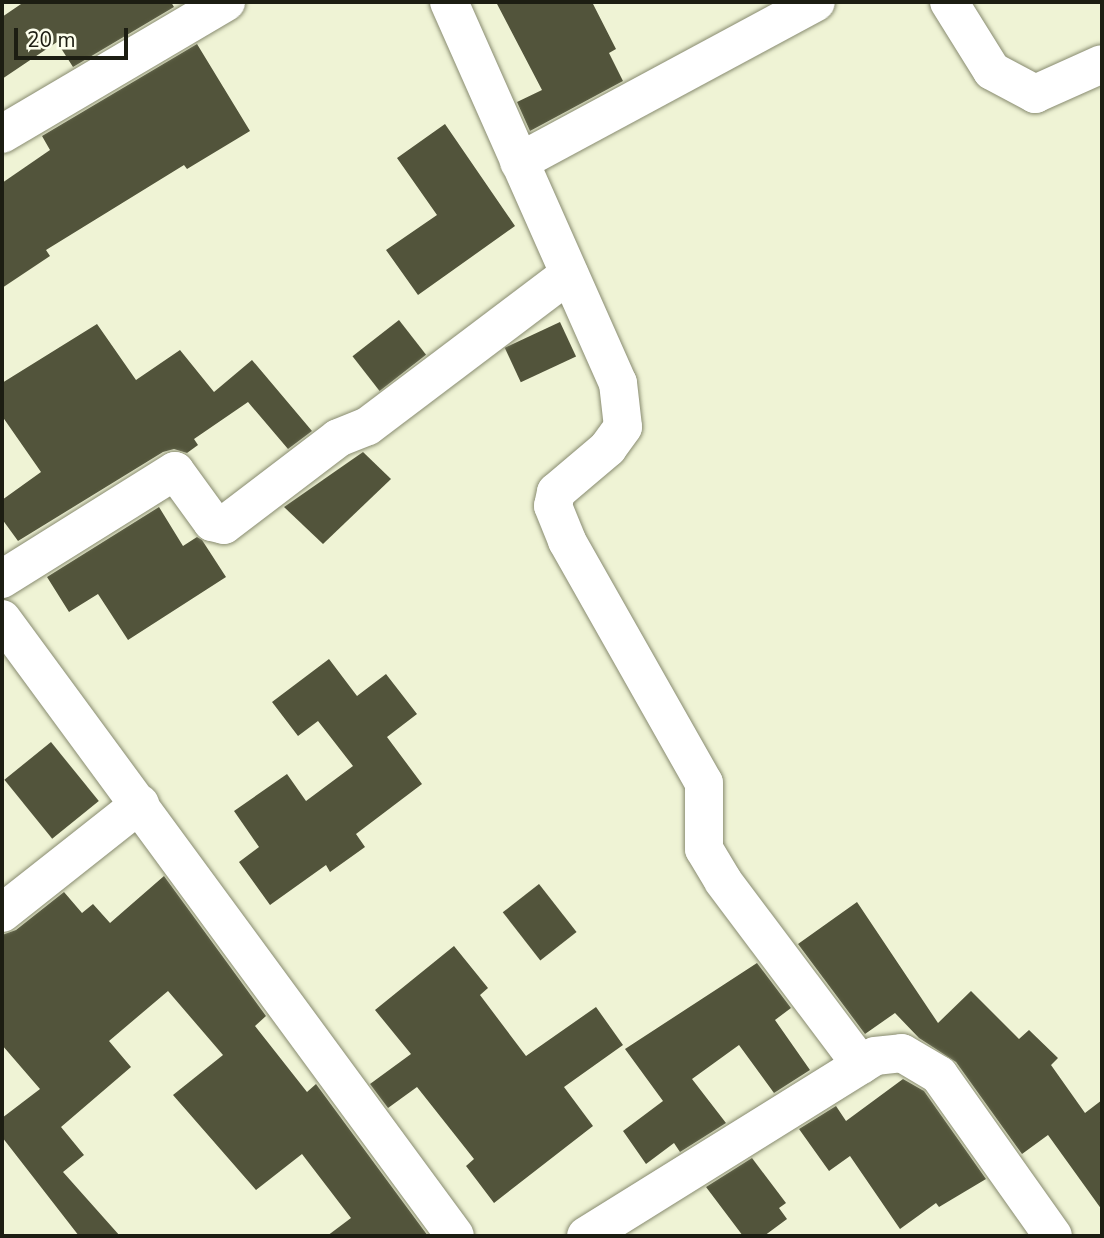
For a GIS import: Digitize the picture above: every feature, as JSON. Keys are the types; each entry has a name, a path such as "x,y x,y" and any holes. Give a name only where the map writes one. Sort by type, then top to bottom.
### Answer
{"street":[{"path":"7,119 226,2"},
{"path":"449,2 618,383 623,427 608,448 556,492 553,506 567,541 704,783 704,849 723,881 861,1065"},
{"path":"519,162 816,2"},
{"path":"948,2 992,71 1035,94 1102,64"},
{"path":"2,579 175,471 212,522 224,525 338,438 368,426 569,274"},
{"path":"2,619 141,804 455,1236"},
{"path":"2,913 141,804"},
{"path":"586,1236 875,1056 902,1053 939,1075 1054,1236"}],"building":[{"path":"24,2 171,2 174,7 73,67 57,42 2,79 2,17"},
{"path":"496,2 592,2 616,49 609,53 623,81 530,131 517,102 542,90"},
{"path":"197,44 250,131 187,169 184,165 46,250 50,256 2,288 2,183 50,150 42,136"},
{"path":"445,124 515,226 418,295 386,250 437,215 397,158"},
{"path":"399,320 426,355 380,391 353,356"},
{"path":"560,322 576,356 521,382 505,348"},
{"path":"97,324 136,380 180,350 214,392 252,360 312,431 288,449 248,402 194,439 198,445 187,453 174,449 163,452 18,541 2,519 2,500 41,472 2,416 2,383"},
{"path":"363,452 391,479 323,544 284,507"},
{"path":"159,507 183,546 197,537 202,540 226,577 128,640 98,594 69,612 47,577"},
{"path":"329,659 357,696 386,674 417,714 387,737 422,784 356,834 365,847 330,872 326,865 270,905 239,862 259,847 234,811 287,774 306,801 353,766 318,721 298,736 272,702"},
{"path":"51,742 99,801 52,839 4,780"},
{"path":"164,876 266,1016 255,1026 307,1092 316,1084 428,1236 327,1236 351,1218 302,1154 256,1190 173,1095 223,1055 168,991 109,1041 131,1067 61,1127 84,1155 63,1172 120,1236 79,1236 2,1137 2,1118 40,1089 2,1045 2,935 16,930 64,892 82,913 93,904 110,923"},
{"path":"539,884 577,932 540,960 503,912"},
{"path":"857,902 938,1023 971,991 1019,1039 1029,1030 1058,1058 1051,1065 1085,1113 1102,1100 1102,1210 1048,1135 1022,1154 956,1062 919,1038 895,1013 865,1034 798,944"},
{"path":"454,946 488,988 480,995 526,1056 596,1007 623,1045 564,1087 593,1126 494,1203 466,1166 474,1159 417,1087 388,1108 370,1084 411,1054 375,1010"},
{"path":"757,963 791,1008 775,1020 810,1070 774,1093 739,1045 692,1079 726,1123 680,1152 674,1143 646,1164 623,1131 663,1101 625,1049"},
{"path":"903,1079 924,1091 986,1179 939,1207 936,1203 900,1229 850,1156 829,1171 799,1129 836,1106 846,1121"},
{"path":"752,1158 786,1203 779,1208 787,1219 764,1236 743,1236 706,1187"}]}
